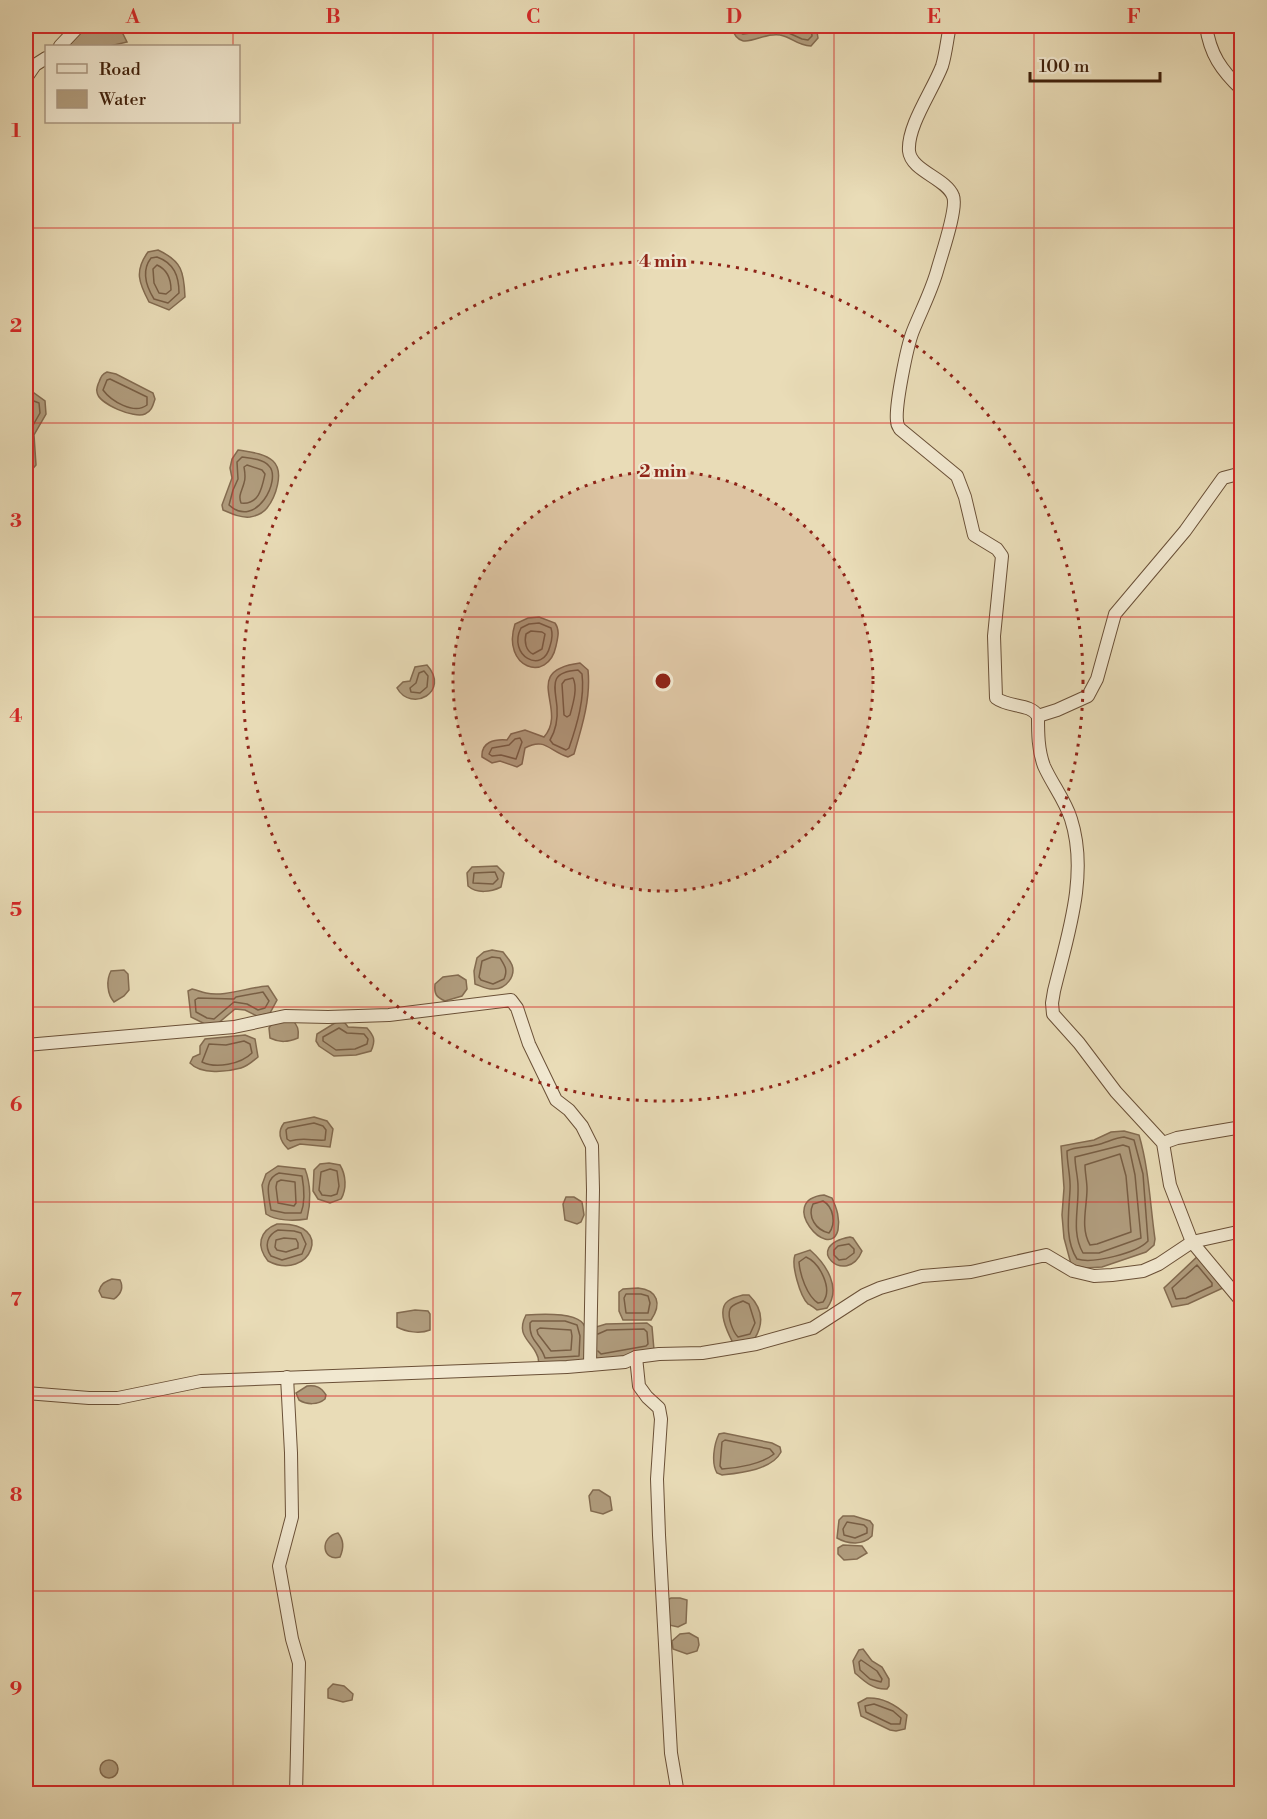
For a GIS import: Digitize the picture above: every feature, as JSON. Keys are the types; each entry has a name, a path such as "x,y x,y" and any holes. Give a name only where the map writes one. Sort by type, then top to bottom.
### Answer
{"street":[{"path":"61,45 80,26"},
{"path":"950,26 942,66 924,102 910,139 909,149 914,162 946,186 953,195 954,208 936,275 912,334 898,400 897,423 900,429 957,476 965,497 974,535 997,549 1002,556 994,636 996,698 1002,702 1031,708 1038,716 1039,745 1043,764 1071,821 1077,855 1074,911 1054,991 1053,1014 1079,1043 1116,1092 1162,1143 1170,1185 1192,1242 1242,1302"},
{"path":"1204,27 1209,45 1227,75 1242,90"},
{"path":"26,78 35,65 45,59"},
{"path":"1038,716 1089,696 1097,679 1115,614 1185,531 1223,478 1242,473"},
{"path":"26,1045 234,1027 285,1016 389,1015 512,1000 529,1044 556,1100 569,1110 582,1126 592,1146 590,1365"},
{"path":"1162,1143 1177,1138 1242,1127"},
{"path":"26,1393 118,1398 201,1381 590,1365 625,1362 636,1357 658,1354 702,1353 756,1344 813,1328 872,1291 922,1276 971,1272 1046,1255 1073,1270 1094,1276 1143,1271 1159,1264 1192,1242 1242,1231"},
{"path":"636,1357 639,1386 658,1408 661,1419 657,1479 659,1535 671,1753 678,1794"},
{"path":"287,1377 292,1517 279,1566 292,1640 299,1663 296,1794"}],"water":[{"path":"90,26 119,26 127,42 114,45 67,45 79,32"},
{"path":"731,26 816,26 818,38 811,46 780,35 745,41 735,35"},
{"path":"158,250 177,263 184,281 185,297 169,310 149,302 139,277 141,265 148,252"},
{"path":"107,372 116,374 153,393 155,399 152,408 140,415 110,406 99,397 97,390 101,377"},
{"path":"26,391 34,393 45,401 46,414 34,435 36,465 26,474"},
{"path":"238,450 265,456 277,466 278,485 270,504 261,513 250,517 223,510 222,505 232,478 230,468 232,459"},
{"path":"539,617 555,623 558,628 556,646 551,658 544,665 527,666 514,651 512,639 515,624 528,618"},
{"path":"580,663 588,670 589,681 585,712 574,754 568,757 547,746 537,744 525,748 522,764 517,767 500,761 492,763 482,757 486,745 497,740 507,740 511,734 525,730 544,737 550,726 552,715 548,683 552,674 562,667"},
{"path":"427,665 433,675 432,691 419,699 411,699 403,695 397,688 403,682 410,681 415,667"},
{"path":"497,866 504,873 501,887 484,891 468,886 467,873 472,867"},
{"path":"492,950 503,952 512,965 513,973 506,984 492,989 475,984 474,971 477,958 484,952"},
{"path":"124,970 128,974 129,990 114,1002 109,991 109,975 111,971"},
{"path":"458,975 466,980 467,989 462,996 445,1001 435,993 435,984 443,977"},
{"path":"268,986 277,1000 270,1013 257,1016 245,1010 235,1009 216,1025 205,1024 191,1017 188,991 192,989 221,994"},
{"path":"292,1020 298,1028 298,1038 277,1041 270,1038 269,1028 273,1022"},
{"path":"338,1021 345,1023 348,1027 367,1028 373,1038 371,1051 356,1055 334,1056 319,1046 316,1041 317,1034"},
{"path":"245,1035 255,1039 258,1057 246,1066 214,1072 195,1067 190,1063 193,1057 200,1054 200,1046 205,1039"},
{"path":"314,1117 327,1121 333,1129 330,1147 300,1144 288,1149 280,1136 284,1123"},
{"path":"1124,1131 1139,1135 1147,1174 1154,1245 1146,1252 1102,1267 1085,1268 1071,1264 1064,1238 1062,1215 1064,1188 1061,1146 1094,1140 1111,1132"},
{"path":"320,1164 340,1165 345,1182 341,1199 330,1203 318,1199 313,1191 314,1170"},
{"path":"278,1166 305,1169 310,1194 307,1219 285,1220 266,1214 262,1185 266,1174"},
{"path":"824,1195 832,1198 839,1221 838,1230 833,1238 826,1239 817,1235 810,1227 805,1217 804,1207 810,1199"},
{"path":"566,1197 574,1197 582,1202 584,1215 581,1222 577,1224 565,1220 563,1204"},
{"path":"277,1224 296,1226 307,1232 312,1240 311,1250 296,1264 283,1266 268,1261 264,1255 261,1245 263,1235"},
{"path":"850,1237 862,1251 855,1261 847,1266 838,1265 828,1255 829,1248 836,1242"},
{"path":"810,1250 822,1262 830,1277 833,1292 827,1308 817,1310 808,1304 797,1280 794,1266 795,1255"},
{"path":"1199,1255 1223,1288 1188,1304 1172,1307 1164,1288"},
{"path":"112,1279 120,1280 122,1288 120,1293 114,1299 102,1297 99,1291 101,1286"},
{"path":"623,1289 645,1289 654,1295 657,1303 654,1314 651,1320 623,1320 619,1311 619,1292"},
{"path":"749,1295 757,1305 760,1327 755,1338 733,1343 724,1322 723,1310 728,1301"},
{"path":"415,1310 428,1311 430,1330 413,1332 397,1327 397,1313"},
{"path":"526,1315 568,1316 582,1322 586,1335 585,1361 539,1364 535,1350 523,1333 523,1322"},
{"path":"647,1323 652,1327 654,1350 596,1360 596,1327 606,1324"},
{"path":"307,1386 320,1388 326,1395 325,1399 312,1404 299,1400 296,1393"},
{"path":"724,1433 772,1443 780,1447 781,1452 771,1463 763,1467 722,1475 715,1469 714,1454 719,1434"},
{"path":"593,1490 599,1490 610,1497 612,1510 603,1514 591,1511 589,1496"},
{"path":"843,1516 854,1516 870,1521 873,1525 872,1536 856,1543 837,1538 839,1520"},
{"path":"338,1533 343,1544 340,1557 334,1558 326,1553 325,1548 328,1539"},
{"path":"843,1545 862,1546 867,1553 857,1559 844,1560 838,1554 838,1548"},
{"path":"671,1598 687,1600 686,1623 678,1627 669,1625 667,1600"},
{"path":"689,1633 698,1638 697,1651 687,1654 673,1649 672,1641 680,1634"},
{"path":"863,1649 872,1661 882,1667 889,1679 887,1689 865,1682 855,1673 853,1661 859,1650"},
{"path":"333,1684 344,1686 353,1694 352,1700 343,1702 328,1698 328,1689"},
{"path":"867,1698 884,1700 903,1711 907,1715 905,1729 890,1730 861,1716 858,1703"},
{"path":"109,1760 115,1763 118,1769 115,1775 109,1778 103,1775 100,1769 103,1763"}]}
